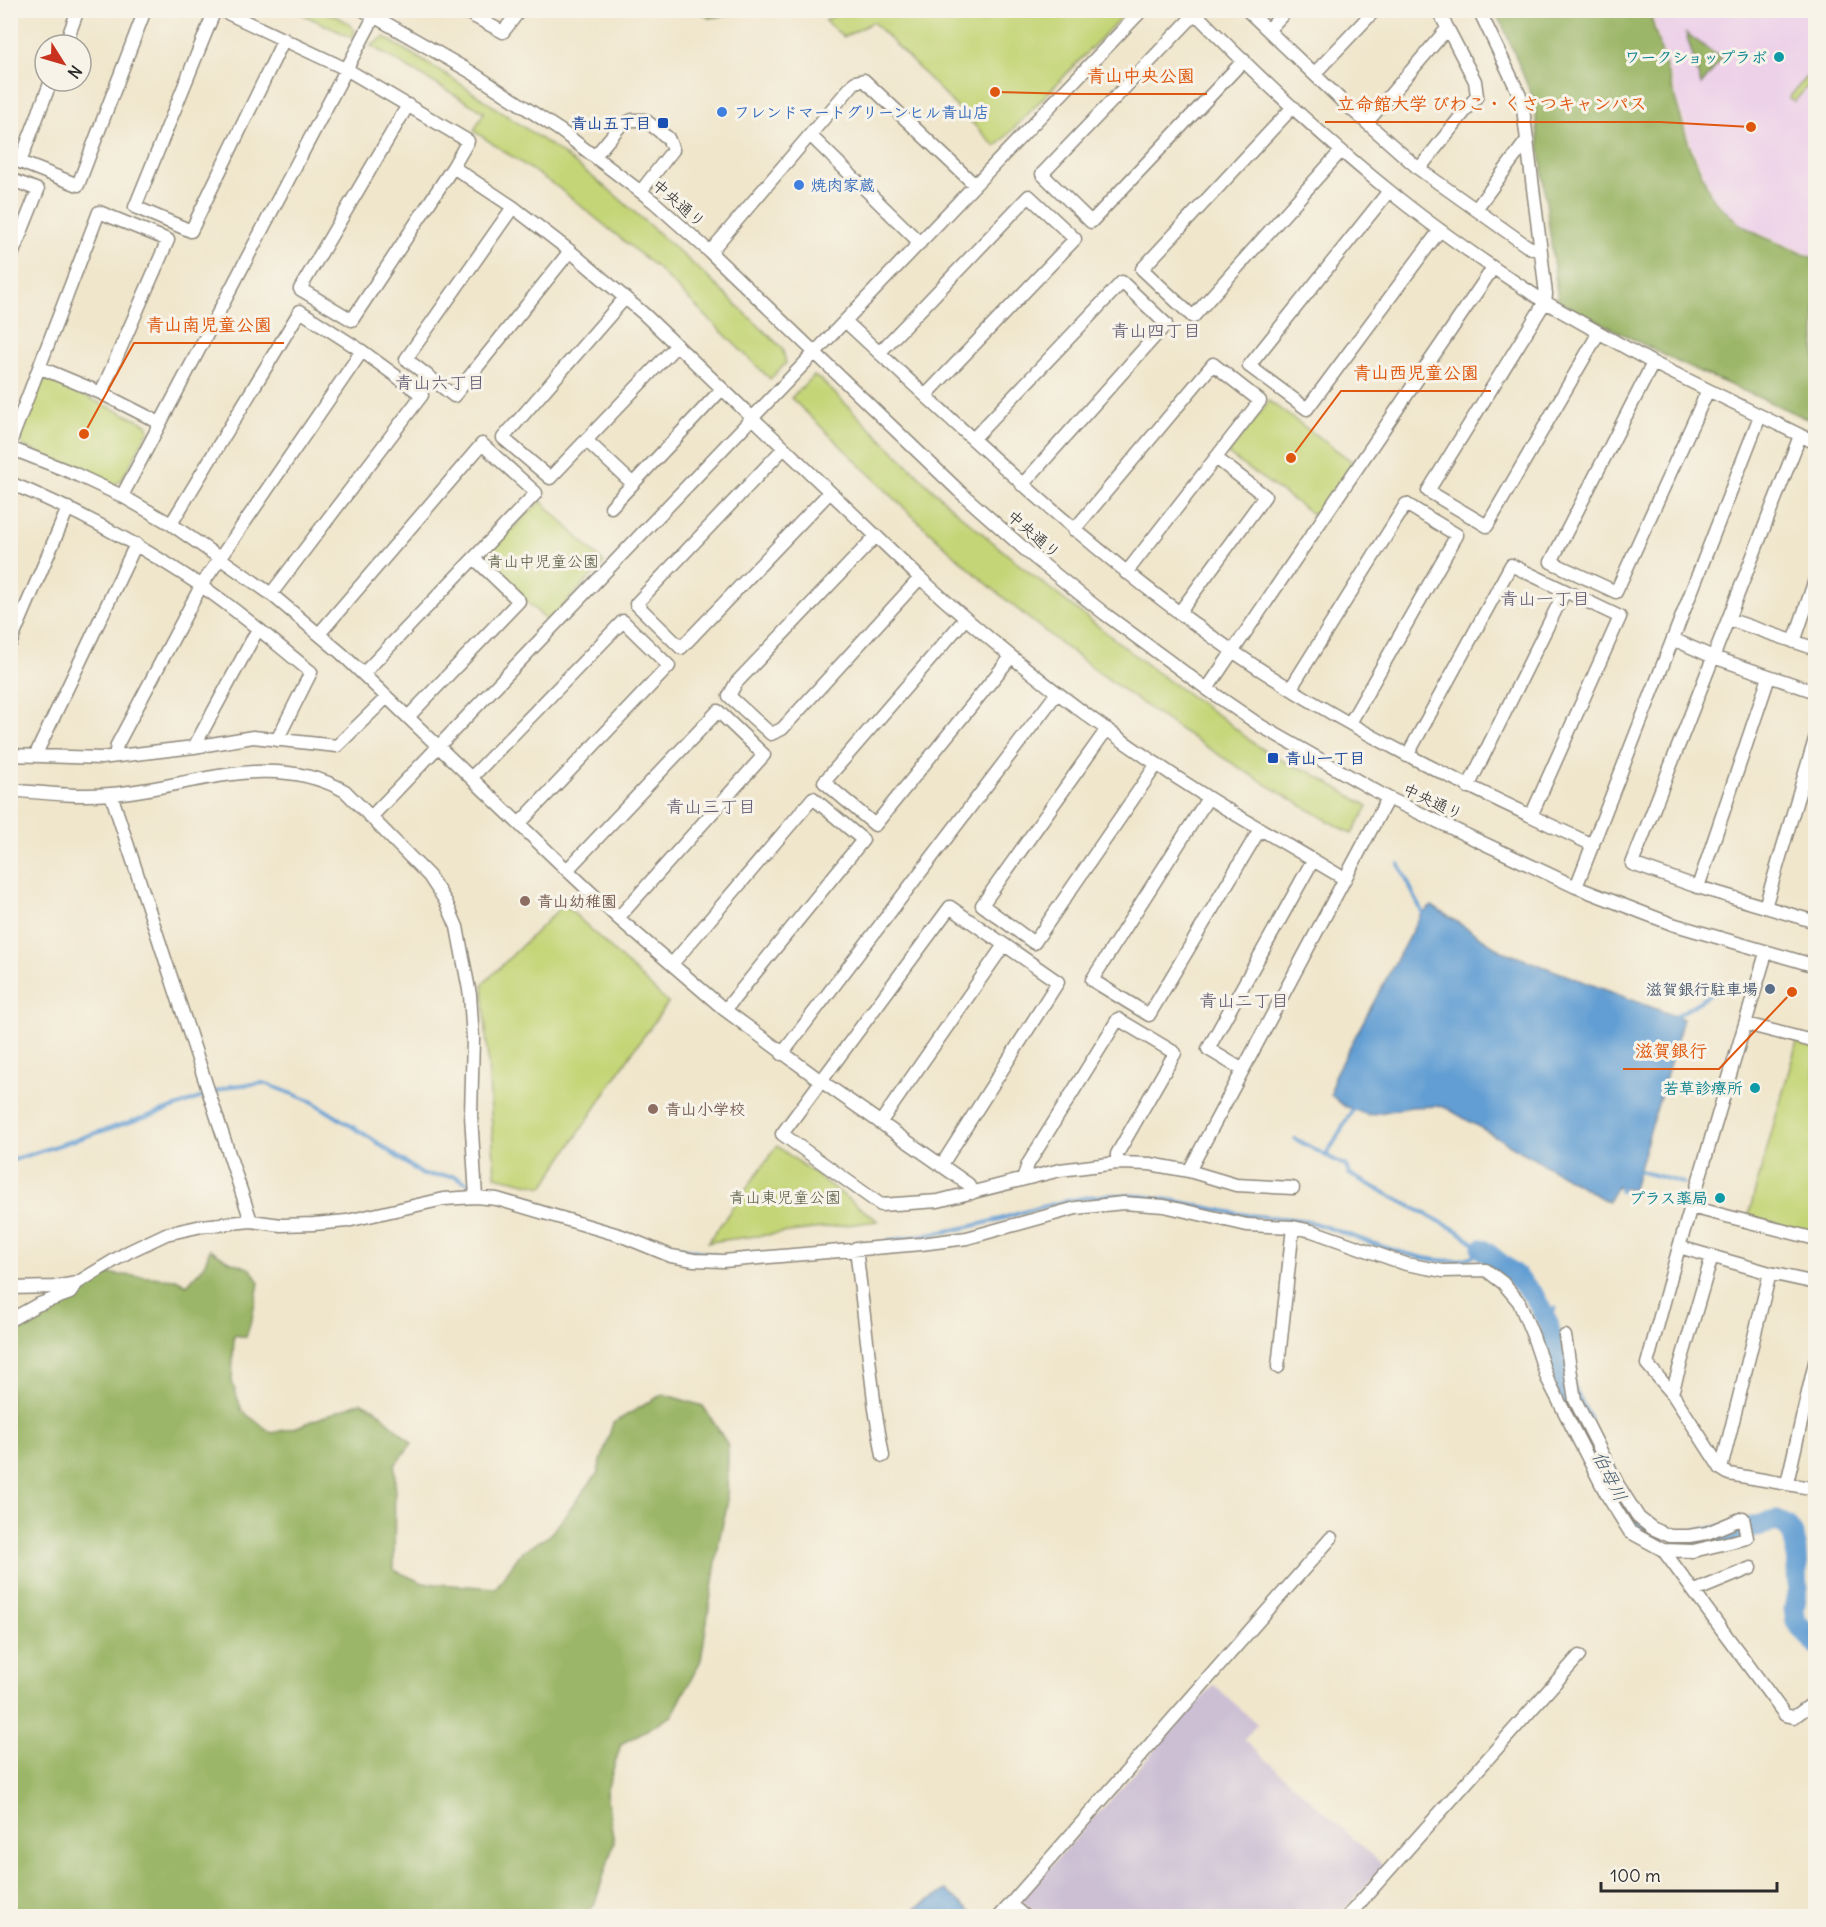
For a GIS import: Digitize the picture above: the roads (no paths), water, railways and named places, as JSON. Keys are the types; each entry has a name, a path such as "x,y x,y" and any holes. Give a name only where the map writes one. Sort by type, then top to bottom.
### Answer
{"street":[{"path":"69,33 78,10"},
{"path":"46,93 20,162 78,185 145,10"},
{"path":"215,10 135,207 190,231 284,39"},
{"path":"221,10 346,69 408,105 468,141 352,320 300,289 408,105"},
{"path":"462,10 503,32 520,10"},
{"path":"371,817 1142,10"},
{"path":"1247,10 1419,169 1527,246 1541,252"},
{"path":"1268,30 1287,10"},
{"path":"1314,74 1375,10"},
{"path":"1419,169 1477,96 1475,81 1438,10"},
{"path":"1479,10 1522,100 1546,294 1545,302 1428,491 1487,526 1598,334"},
{"path":"122,495 346,69 372,12"},
{"name":"中央通り","path":"372,12 471,72 553,126 641,191 710,252 959,491 1030,554 1105,614 1270,732 1388,798 1576,887 1672,924 1815,966"},
{"path":"1244,60 1091,222 1042,174 1194,12 1341,151 1389,191 1493,268 1598,334 1815,443"},
{"path":"1366,122 1447,29"},
{"path":"710,252 855,82 864,80 975,185"},
{"path":"1293,107 1142,269 1193,317 1341,151"},
{"path":"594,156 621,125 632,120 645,120 668,138 673,150 641,191"},
{"path":"810,135 920,243"},
{"path":"1476,209 1527,140"},
{"path":"453,167 513,207 625,298 920,578 1011,657 1107,729 1208,798 1345,879"},
{"path":"10,179 38,190 10,260"},
{"path":"1389,191 1249,366 1307,409 1440,230"},
{"path":"880,352 1029,196 1075,239 926,396"},
{"path":"513,207 406,359 440,386 454,396 570,251"},
{"path":"10,443 41,368 99,212 168,240 101,393"},
{"path":"1207,689 1493,268"},
{"path":"973,439 1122,282 1166,324 1022,485"},
{"path":"625,298 504,438 550,478 677,345"},
{"path":"171,524 300,311 362,351 422,395 271,594"},
{"path":"845,321 1022,485 1074,530 1126,573 1233,651 1407,756 1468,787 1593,844"},
{"path":"116,756 117,745 201,586 362,351"},
{"path":"1074,530 1213,363 1260,401 1126,573"},
{"path":"1653,363 1551,562 1616,592 1708,390"},
{"path":"41,368 101,393 160,423"},
{"path":"610,507 722,389"},
{"path":"1576,887 1760,416"},
{"path":"1800,436 1632,864 1698,887 1815,922"},
{"path":"586,440 632,483"},
{"path":"319,634 482,444 536,493 363,674"},
{"path":"10,448 122,495 171,524 271,594 363,674 618,918 726,1010 782,1054 968,1184 972,1192"},
{"path":"784,448 636,604 681,648 830,492"},
{"path":"1179,613 1265,496 1216,458"},
{"path":"10,483 68,508 136,544 201,586 311,672 277,740"},
{"path":"1291,688 1406,504 1457,535 1350,723"},
{"path":"10,644 68,508"},
{"path":"876,536 735,683 729,696 771,734 782,729 920,578"},
{"path":"35,756 136,544"},
{"path":"408,717 519,601 474,558"},
{"path":"1407,756 1511,565 1620,617 1531,816"},
{"path":"1794,642 1815,577"},
{"path":"1468,787 1565,591"},
{"path":"965,619 824,782 875,825 1011,657"},
{"path":"1728,619 1815,649"},
{"path":"471,778 623,621 669,666 519,824"},
{"path":"194,747 258,629"},
{"path":"1673,639 1713,657 1815,692"},
{"path":"1698,887 1769,677"},
{"path":"782,1054 1058,693"},
{"path":"10,755 101,758 194,747 253,737 337,746 387,697"},
{"path":"567,870 718,711 764,755 618,918"},
{"path":"1107,729 982,905 1034,943 1157,764"},
{"path":"1765,907 1815,736"},
{"path":"10,790 111,794 251,771 314,778 331,783 345,791 429,876 446,902 457,927 470,995 473,1039 472,1144 476,1197"},
{"path":"111,794 250,1221"},
{"path":"672,964 813,798 863,840 726,1010"},
{"path":"1208,798 1092,980 1149,1015 1260,829"},
{"path":"1189,1171 1388,798"},
{"path":"1243,1070 1208,1049 1313,860"},
{"path":"941,1166 1058,982 950,907 782,1134 881,1205 938,1201 1060,1170 1117,1163 1150,1164 1189,1171 1236,1185 1293,1188"},
{"path":"880,1123 1004,945"},
{"path":"1766,953 1679,1247 1647,1364 1672,1393 1721,1469 1729,1474 1787,1482 1815,1489"},
{"path":"1023,1179 1028,1164 1118,1019 1175,1053 1117,1154 1117,1163"},
{"path":"1746,1024 1815,1042"},
{"path":"10,1288 54,1287 76,1283 128,1252 166,1234 202,1226 250,1221 281,1225 336,1222 444,1199 476,1197 497,1199 622,1236 671,1256 694,1260 723,1261 967,1238 1076,1208 1123,1203 1164,1206 1246,1225 1293,1227 1333,1237 1406,1264 1443,1271 1486,1270 1503,1283 1519,1302 1547,1378 1607,1495 1630,1532 1663,1550 1785,1715 1794,1717 1815,1701"},
{"path":"1691,1207 1815,1239"},
{"path":"1278,1367 1293,1227"},
{"path":"1679,1247 1770,1273 1815,1283"},
{"path":"856,1248 874,1410 883,1456"},
{"path":"1672,1393 1712,1256"},
{"path":"1721,1469 1770,1273"},
{"path":"10,1320 37,1305 70,1293 76,1283"},
{"path":"1565,1336 1575,1400 1618,1485 1639,1518 1652,1528 1670,1536 1689,1536 1707,1533 1743,1518 1747,1538 1693,1551 1663,1550"},
{"path":"1787,1482 1815,1358"},
{"path":"1000,1917 1331,1538"},
{"path":"1695,1591 1751,1568"},
{"path":"1348,1917 1579,1656"},
{"path":"1010,1904 1024,1917"}],"water":[{"path":"1432,906 1502,951 1683,1019 1633,1189 1617,1186 1608,1202 1443,1106 1411,1107 1368,1115 1344,1106 1331,1095 1334,1076 1420,916"},
{"path":"946,1890 974,1915 903,1916"}],"waterway":[{"path":"1399,864 1423,914"},
{"path":"1676,1016 1721,988"},
{"path":"10,1161 176,1107 231,1086 264,1083 311,1101 372,1139 423,1175 454,1176 490,1194"},
{"path":"1326,1156 1353,1109"},
{"path":"886,1241 963,1228 1071,1200 1122,1195 1163,1199 1247,1215 1301,1220 1395,1251 1446,1261 1467,1258 1482,1249 1458,1231 1349,1174 1346,1166 1295,1139"},
{"path":"1639,1171 1683,1183"},
{"path":"1620,1191 1621,1186"},
{"path":"655,1243 715,1255"},
{"name":"伯母川","path":"1482,1249 1516,1276 1534,1296 1548,1323 1568,1394 1581,1420"},
{"path":"1548,1323 1555,1308"},
{"name":"伯母川","path":"1605,1470 1627,1510 1647,1529"},
{"name":"伯母川","path":"1687,1541 1777,1521 1786,1525 1793,1535 1796,1550 1798,1588 1794,1609 1796,1622 1816,1644"}],"place":[{"name":"ワークショップラボ","path":"1779,57"},
{"name":"青山中央公園","path":"995,92"},
{"name":"フレンドマートグリーンヒル青山店","path":"722,112"},
{"name":"青山五丁目","path":"663,123"},
{"name":"立命館大学 びわこ・くさつキャンパス","path":"1751,127"},
{"name":"焼肉家蔵","path":"799,185"},
{"name":"青山南児童公園","path":"84,434"},
{"name":"青山西児童公園","path":"1291,458"},
{"name":"青山一丁目","path":"1273,758"},
{"name":"青山幼稚園","path":"525,901"},
{"name":"滋賀銀行駐車場","path":"1770,989"},
{"name":"滋賀銀行","path":"1792,992"},
{"name":"若草診療所","path":"1755,1088"},
{"name":"青山小学校","path":"653,1109"},
{"name":"プラス薬局","path":"1720,1198"}],"district":[{"name":"青山四丁目","path":"1156,330"},
{"name":"青山六丁目","path":"440,382"},
{"name":"青山一丁目","path":"1545,598"},
{"name":"青山三丁目","path":"711,806"},
{"name":"青山二丁目","path":"1244,1000"}],"park label":[{"name":"青山中児童公園","path":"543,561"},
{"name":"青山東児童公園","path":"785,1197"}]}
